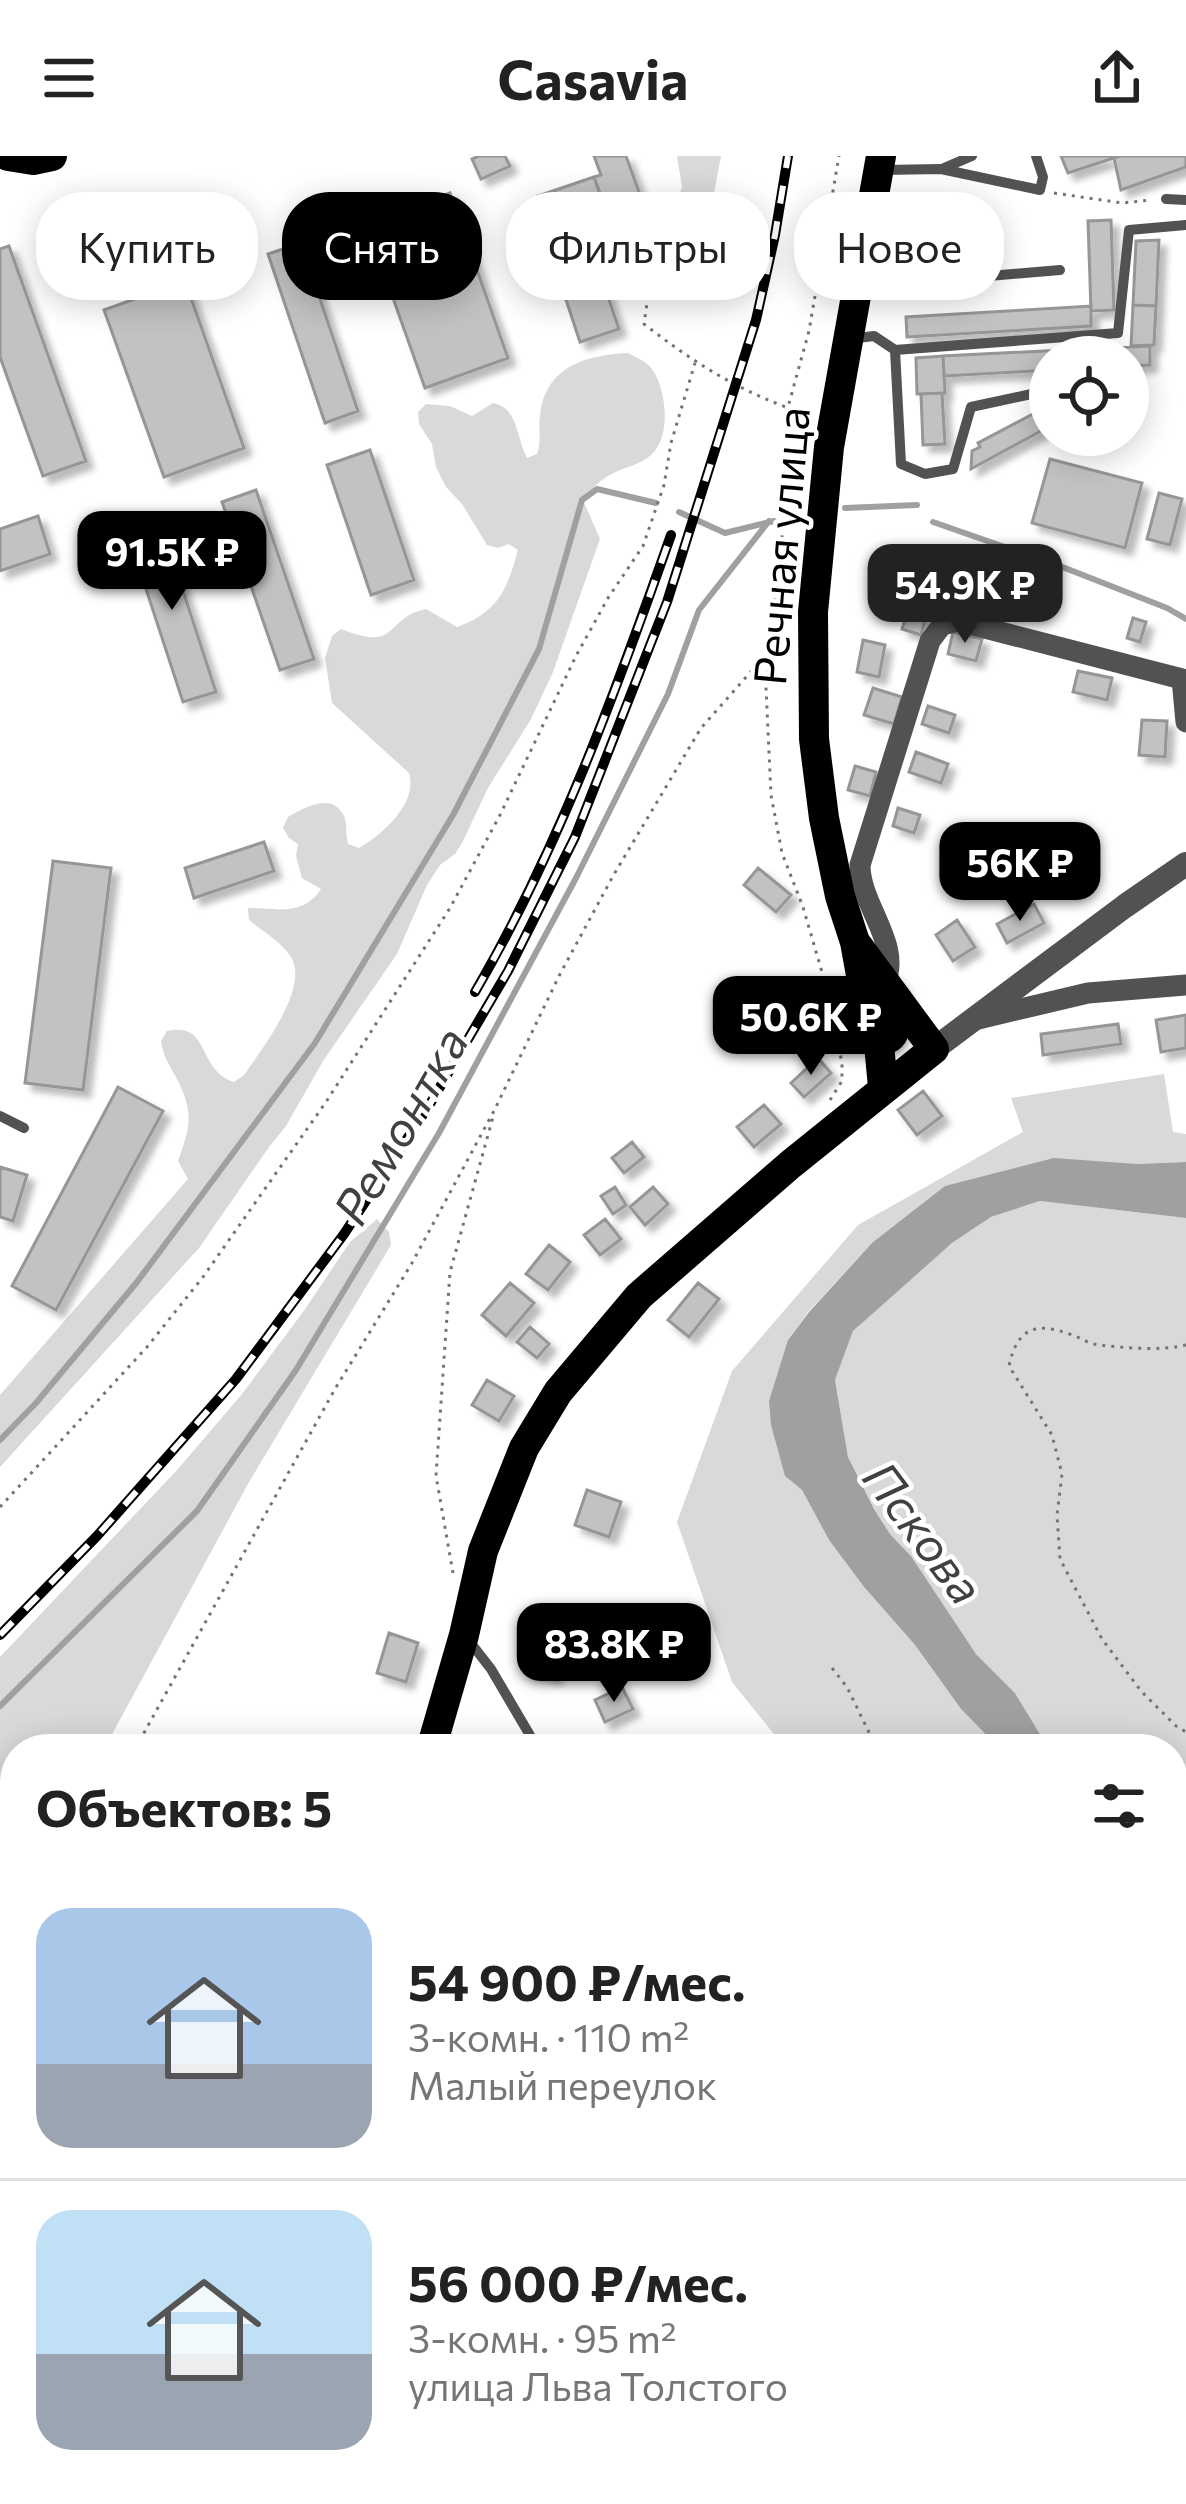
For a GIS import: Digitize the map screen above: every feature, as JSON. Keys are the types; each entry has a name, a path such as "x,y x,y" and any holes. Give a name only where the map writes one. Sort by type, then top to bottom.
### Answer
{"main road":[{"path":"8,156 33,160 52,156"},
{"name":"Речная улица","path":"855,942 824,818 814,739 816,588 829,447 856,300"},
{"path":"434,1734 483,1552 524,1448 558,1392 639,1296 883,1087 934,1049 855,942"},
{"path":"855,942 865,997 878,1034 883,1087"}],"street":[{"path":"884,982 891,967 888,949 860,881 860,866 930,641 942,625 958,621 1184,674 1186,722"},
{"path":"934,1049 1186,864"},
{"path":"972,1021 1088,993 1186,985"}],"lane":[{"path":"941,169 972,156"},
{"path":"880,163 941,169 1040,190 1043,177 1036,156"},
{"path":"1166,200 1186,200"},
{"path":"849,339 874,336 895,350 1118,333 1129,230 1186,225"},
{"path":"1004,275 1060,270"},
{"path":"895,350 901,464 925,474 953,469 971,407 1029,395"},
{"path":"0,1117 24,1128"},
{"path":"464,1635 491,1669 529,1734"}],"path":[{"path":"1040,190 1122,202 1166,200"},
{"path":"647,300 644,324 695,363 746,392 788,407"},
{"path":"0,1507 147,1348 203,1277 326,1102 450,908 576,656 643,546 695,363"},
{"path":"142,1734 335,1389 412,1263 613,876 701,728 770,650"},
{"path":"456,1589 436,1476 450,1272 495,1109"},
{"path":"1186,1346 1094,1345 1041,1326 1020,1336 1009,1366 1052,1435 1062,1474 1057,1515 1060,1558 1102,1639 1141,1691 1186,1732"},
{"path":"832,1668 870,1734"}],"shaded area":[{"path":"677,156 721,156 714,192 680,192"},
{"path":"628,353 647,364 657,377 665,410 663,433 650,455 603,479 583,500 600,539 553,672 462,843 427,885 397,954 323,1061 286,1126 199,1248 0,1467 0,1395 188,1179 178,1161 188,1109 163,1051 161,1041 167,1031 191,1033 214,1067 234,1082 261,1050 289,1001 295,970 291,957 249,920 248,908 297,907 321,889 302,878 298,844 283,828 288,817 317,804 338,807 345,817 348,844 359,848 388,826 408,795 409,773 332,703 325,658 332,636 341,629 383,636 412,613 426,609 457,627 491,607 510,577 518,550 509,544 487,545 446,487 418,412 426,404 450,406 472,416 493,403 501,406 512,417 527,458 537,454 544,398 559,374 583,361"},
{"path":"1164,1074 1173,1132 1186,1134 1186,1162 1136,1164 872,1243 788,1340 785,1476 802,1490 829,1540 864,1587 985,1734 774,1734 732,1682 677,1522 732,1371 858,1225 1023,1132 1011,1098"},
{"path":"1054,1158 1186,1162 1186,1218 1040,1201 991,1217 952,1243 853,1331 835,1380 848,1457 874,1509 976,1654 1015,1693 1040,1734 985,1734 961,1709 829,1540 802,1490 785,1476 771,1425 769,1401 788,1340 872,1243 945,1186"},
{"path":"1040,1201 1186,1218 1186,1734 1040,1734 1015,1693 976,1654 911,1556 890,1534 848,1457 835,1380 853,1331 952,1243 991,1217"},
{"path":"377,1219 389,1232 391,1245 249,1482 112,1734 0,1734 0,1657 178,1469 242,1394 350,1242"}],"building":[{"path":"505,156 510,166 481,179 472,159"},
{"path":"594,156 626,156 639,192 600,192 594,177 601,175"},
{"path":"1061,156 1120,156 1068,173"},
{"path":"1186,156 1186,167 1121,190 1114,158"},
{"path":"594,177 599,192 550,192"},
{"path":"1111,220 1114,310 1091,311 1088,221"},
{"path":"1159,240 1156,306 1133,305 1136,241"},
{"path":"9,246 86,461 43,476 0,357 0,249"},
{"path":"282,249 282,296 268,254"},
{"path":"482,284 508,358 425,388 394,300 482,300"},
{"path":"132,300 192,300 244,448 164,477 104,310"},
{"path":"284,300 320,300 358,411 325,423"},
{"path":"566,300 609,300 619,329 580,342"},
{"path":"1133,305 1156,306 1154,345 1149,345 1149,336 1131,336"},
{"path":"1091,306 1091,326 907,337 906,317"},
{"path":"1029,352 1029,371 944,376 943,356"},
{"path":"943,356 945,393 917,394 916,358"},
{"path":"942,393 945,444 923,445 921,394"},
{"path":"1029,416 1029,437 971,469 972,451 980,447 978,443"},
{"path":"370,450 414,580 371,595 327,465"},
{"path":"1050,459 1142,483 1125,548 1032,523"},
{"path":"256,490 314,659 280,670 222,502"},
{"path":"1159,493 1182,499 1170,545 1147,539"},
{"path":"38,516 50,554 0,571 0,529"},
{"path":"161,523 216,692 183,702 128,534"},
{"path":"994,579 1020,586 1013,611 987,603"},
{"path":"909,609 927,614 921,635 902,629"},
{"path":"1133,618 1146,622 1140,642 1127,638"},
{"path":"953,632 982,639 976,661 948,654"},
{"path":"863,640 885,645 879,677 857,672"},
{"path":"1078,671 1112,678 1107,700 1073,692"},
{"path":"873,688 902,697 894,724 864,715"},
{"path":"928,706 955,715 949,733 922,724"},
{"path":"1142,720 1167,721 1165,757 1139,755"},
{"path":"916,752 948,764 941,783 909,772"},
{"path":"855,766 876,772 870,796 848,790"},
{"path":"898,808 920,815 914,833 893,826"},
{"path":"264,842 274,871 194,898 185,868"},
{"path":"53,861 111,868 83,1090 25,1083"},
{"path":"758,868 791,895 776,912 744,885"},
{"path":"1034,904 1044,923 1007,943 997,924"},
{"path":"957,920 975,947 953,961 936,935"},
{"path":"786,989 804,1003 783,1030 765,1016"},
{"path":"1186,1015 1186,1048 1161,1052 1156,1020"},
{"path":"1118,1024 1121,1044 1043,1055 1041,1034"},
{"path":"818,1058 831,1073 804,1097 791,1083"},
{"path":"118,1087 163,1111 56,1310 12,1286"},
{"path":"923,1091 942,1116 917,1135 898,1110"},
{"path":"764,1105 781,1124 754,1147 737,1127"},
{"path":"632,1142 644,1157 624,1173 612,1158"},
{"path":"0,1167 27,1175 13,1221 0,1217"},
{"path":"615,1187 626,1205 613,1214 601,1196"},
{"path":"653,1187 668,1204 645,1225 630,1207"},
{"path":"605,1219 621,1239 600,1255 584,1235"},
{"path":"549,1245 570,1262 548,1290 526,1274"},
{"path":"510,1283 534,1303 506,1336 482,1315"},
{"path":"698,1283 719,1299 689,1337 668,1320"},
{"path":"530,1327 549,1344 537,1358 517,1342"},
{"path":"487,1380 514,1396 499,1421 472,1405"},
{"path":"587,1490 621,1502 609,1537 575,1525"},
{"path":"543,1611 571,1619 554,1677 526,1669"},
{"path":"613,1622 632,1623 632,1648 612,1648"},
{"path":"389,1633 418,1643 406,1682 377,1673"},
{"path":"622,1687 633,1709 605,1722 595,1700"}],"waterway":[{"path":"0,1440 137,1282 315,1043 453,815 539,649 582,500 597,489 656,503"},
{"name":"Ремонтка","path":"845,508 917,505"},
{"path":"679,512 725,533 774,521"},
{"name":"Ремонтка","path":"0,1706 197,1511 296,1370 439,1133 576,878 668,694 699,610 769,521"},
{"name":"Ремонтка","path":"933,522 1065,568 1186,619"}],"railway":[{"path":"0,1635 97,1536 236,1379 344,1234 430,1104 508,971 575,837 667,602 756,320 788,156"},
{"path":"475,992 559,825 671,535"}],"water label":[{"name":"Пскова","path":"923,1533"}]}
